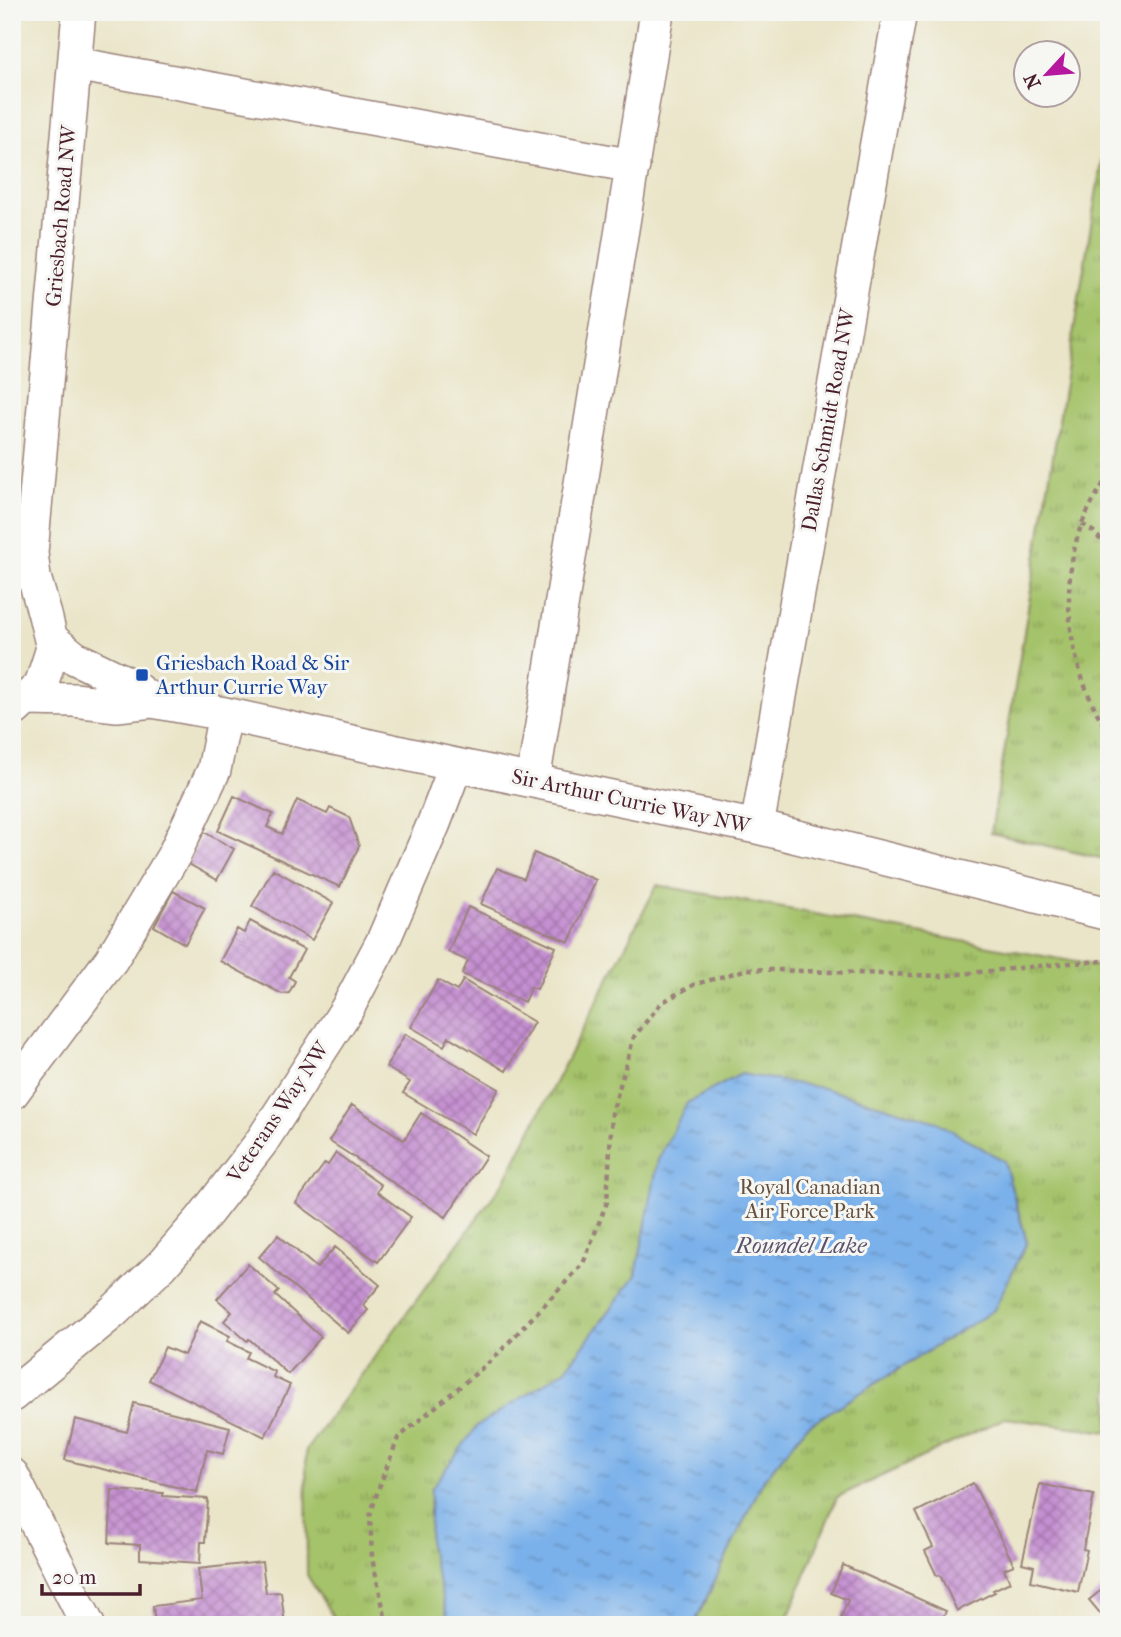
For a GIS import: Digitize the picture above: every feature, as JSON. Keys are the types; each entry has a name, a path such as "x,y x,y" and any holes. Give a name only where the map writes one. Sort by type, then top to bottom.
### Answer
{"street":[{"name":"Griesbach Road NW","path":"17,707 41,685 53,648 34,578 31,553 79,12"},
{"path":"533,781 657,12"},
{"name":"Dallas Schmidt Road NW","path":"757,827 900,12"},
{"path":"75,64 633,166"},
{"name":"Griesbach Road NW","path":"12,513 43,420"},
{"name":"Sir Arthur Currie Way NW","path":"12,586 22,588 48,627 75,657 129,684 152,701"},
{"name":"Sir Arthur Currie Way NW","path":"17,707 74,700 117,705 152,701 757,827 1109,914"},
{"path":"12,1093 111,960 174,855 214,771 225,715"},
{"name":"Veterans Way NW","path":"12,1395 113,1312 162,1265 260,1144 347,1009 383,942 456,765"},
{"path":"12,1475 88,1625"}],"path":[{"path":"1109,475 1082,524 1075,547 1069,596 1071,636 1083,683 1095,712 1109,733"},
{"path":"1082,524 1094,532 1109,550"},
{"path":"387,1625 372,1558 370,1516 377,1490 398,1438 494,1359 583,1264 607,1202 612,1112 634,1037 661,1003 693,985 748,969 941,976 1109,961"}],"green space":[{"path":"1109,116 1109,860 991,833"},
{"name":"Royal Canadian Air Force Park","path":"657,885 1109,968 1109,1432 1005,1418 837,1497 785,1625 338,1625 307,1575 306,1450 505,1180"}],"water":[{"name":"Roundel Lake","path":"741,1074 823,1088 937,1122 1004,1161 1027,1242 994,1310 807,1426 764,1479 697,1618 698,1625 447,1625 448,1619 429,1545 431,1489 477,1426 565,1370 636,1275 658,1160 687,1103"}],"building":[{"path":"234,796 273,814 267,827 282,834 297,800 327,814 330,808 349,817 359,846 340,887 218,831"},
{"path":"204,832 234,849 217,880 187,863"},
{"path":"534,853 596,880 569,942 481,904 497,868 524,879"},
{"path":"273,869 333,903 312,940 252,906"},
{"path":"173,891 205,908 185,944 154,926"},
{"path":"468,907 556,947 537,989 531,987 524,1002 462,974 468,961 448,952"},
{"path":"250,921 304,950 289,977 295,981 289,993 282,994 220,961 237,929 244,933"},
{"path":"438,980 457,991 463,980 534,1022 506,1071 449,1037 444,1046 411,1027"},
{"path":"405,1034 499,1089 473,1134 403,1093 410,1082 386,1067"},
{"path":"352,1105 404,1140 421,1113 486,1156 446,1217 329,1141"},
{"path":"336,1153 381,1185 377,1192 411,1217 378,1262 296,1203 325,1163 328,1165"},
{"path":"278,1235 317,1268 335,1247 380,1285 363,1305 368,1310 348,1333 259,1257"},
{"path":"248,1264 279,1291 275,1295 321,1337 288,1374 224,1321 232,1312 217,1299"},
{"path":"200,1321 230,1336 227,1341 249,1352 246,1358 275,1372 273,1377 290,1385 265,1437 149,1380 165,1347 184,1355"},
{"path":"134,1403 230,1427 223,1454 207,1450 197,1492 65,1460 75,1419 127,1432"},
{"path":"973,1483 1014,1565 1004,1569 1010,1582 957,1611 925,1551 933,1547 916,1512"},
{"path":"1040,1484 1094,1495 1078,1592 1031,1581 1034,1566 1022,1563"},
{"path":"112,1490 208,1499 205,1542 201,1542 200,1563 140,1559 140,1545 109,1543"},
{"path":"262,1562 266,1593 281,1592 285,1625 155,1625 153,1606 202,1600 198,1569"},
{"path":"843,1565 946,1611 940,1625 838,1625 848,1600 831,1593"},
{"path":"1109,1584 1109,1624 1089,1600"}],"place":[{"name":"Griesbach Road & Sir Arthur Currie Way","path":"142,675"}]}
